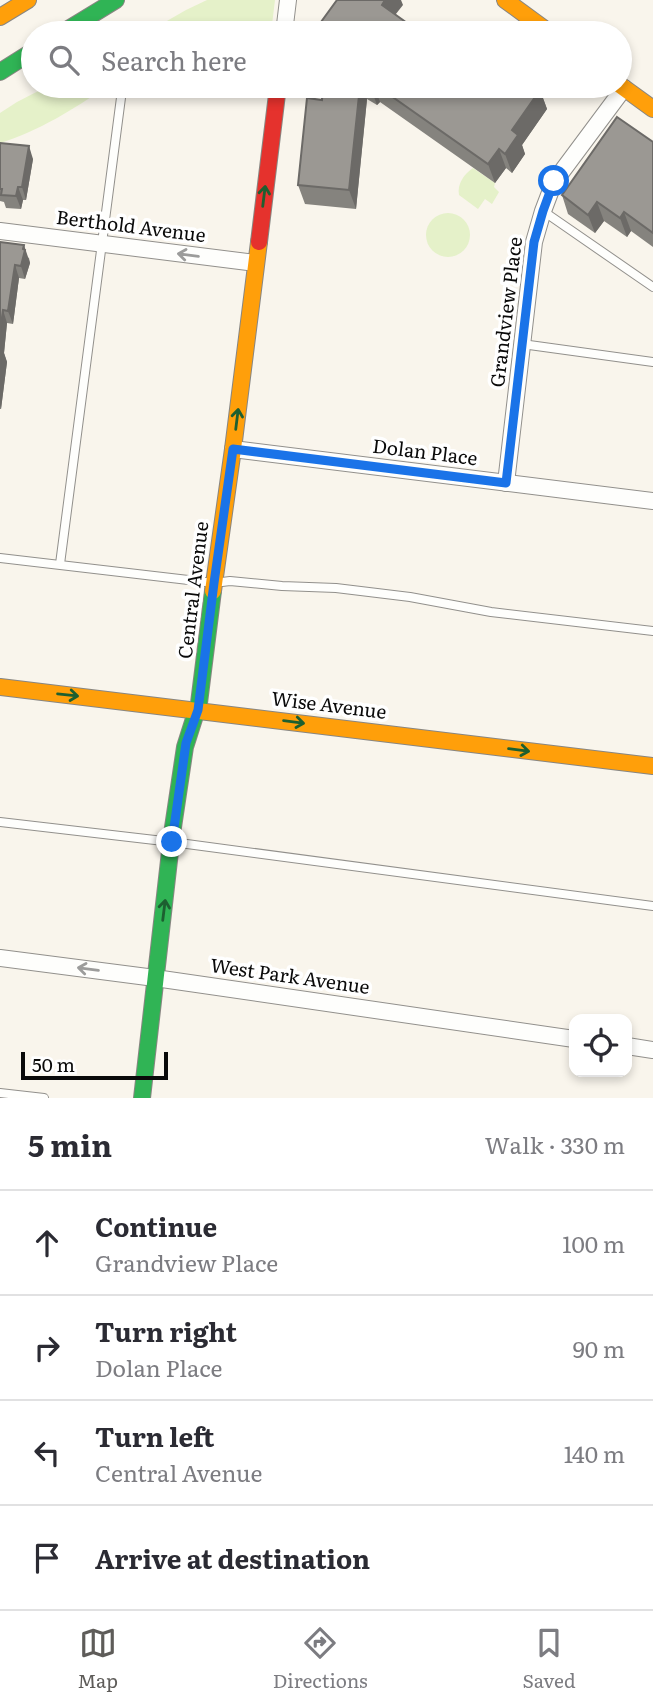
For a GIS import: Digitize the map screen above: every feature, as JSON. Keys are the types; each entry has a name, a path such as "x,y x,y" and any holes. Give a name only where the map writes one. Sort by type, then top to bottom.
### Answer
{"main road":[{"path":"0,17 28,0"},
{"path":"82,21 116,0"},
{"path":"505,0 534,21"},
{"path":"0,72 19,60"},
{"path":"0,80 19,60"},
{"path":"632,93 653,109"},
{"name":"Central Avenue","path":"142,1098 172,842 186,743 198,710 277,98"},
{"name":"Wise Avenue","path":"0,687 653,766"}],"street":[{"path":"285,21 288,0"},
{"name":"Grandview Place","path":"506,483 534,242 554,181 613,98"},
{"name":"Berthold Avenue","path":"0,231 256,263"},
{"name":"Dolan Place","path":"233,449 653,501"},
{"name":"West Park Avenue","path":"0,958 569,1037"},
{"path":"632,1047 653,1050"}],"lane":[{"path":"60,564 121,98"},
{"path":"543,211 653,287"},
{"path":"522,344 653,362"},
{"path":"0,558 214,583 230,581 337,588 410,597 491,612 653,631"},
{"path":"0,822 172,842 653,906"},
{"path":"0,1093 44,1098"}],"green space":[{"path":"207,0 275,0 272,21 167,21"},
{"path":"25,98 89,98 56,119 0,143 0,113"},
{"path":"473,168 495,183 494,187 499,192 492,204 485,199 478,209 459,195 462,180"},
{"path":"448,213 464,219 470,235 464,251 448,257 432,251 426,235 432,219"}],"building":[{"path":"337,0 385,0 382,5 404,21 322,21"},
{"path":"307,98 359,98 349,190 298,185"},
{"path":"394,98 534,98 512,130 518,135 505,154 499,149 488,164"},
{"path":"617,117 653,142 653,233 624,212 620,218 597,202 588,215 562,195"},
{"path":"0,143 29,146 22,187 18,187 16,196 1,195"},
{"path":"0,242 24,245 25,250 21,266 15,265 8,311 3,310 0,332"}],"traffic: fast":[{"path":"82,21 116,0"},
{"path":"0,72 21,59"},
{"path":"142,1098 172,834 185,747 199,703 213,591"}],"traffic: slow":[{"path":"0,17 28,0"},
{"path":"505,0 534,21"},
{"path":"632,94 653,109"},
{"path":"213,591 259,242"},
{"path":"0,687 653,766"}],"traffic: jam":[{"path":"259,242 277,98"}],"route":[{"path":"172,842 186,743 198,710 233,449 506,483 534,242 554,181"}]}
